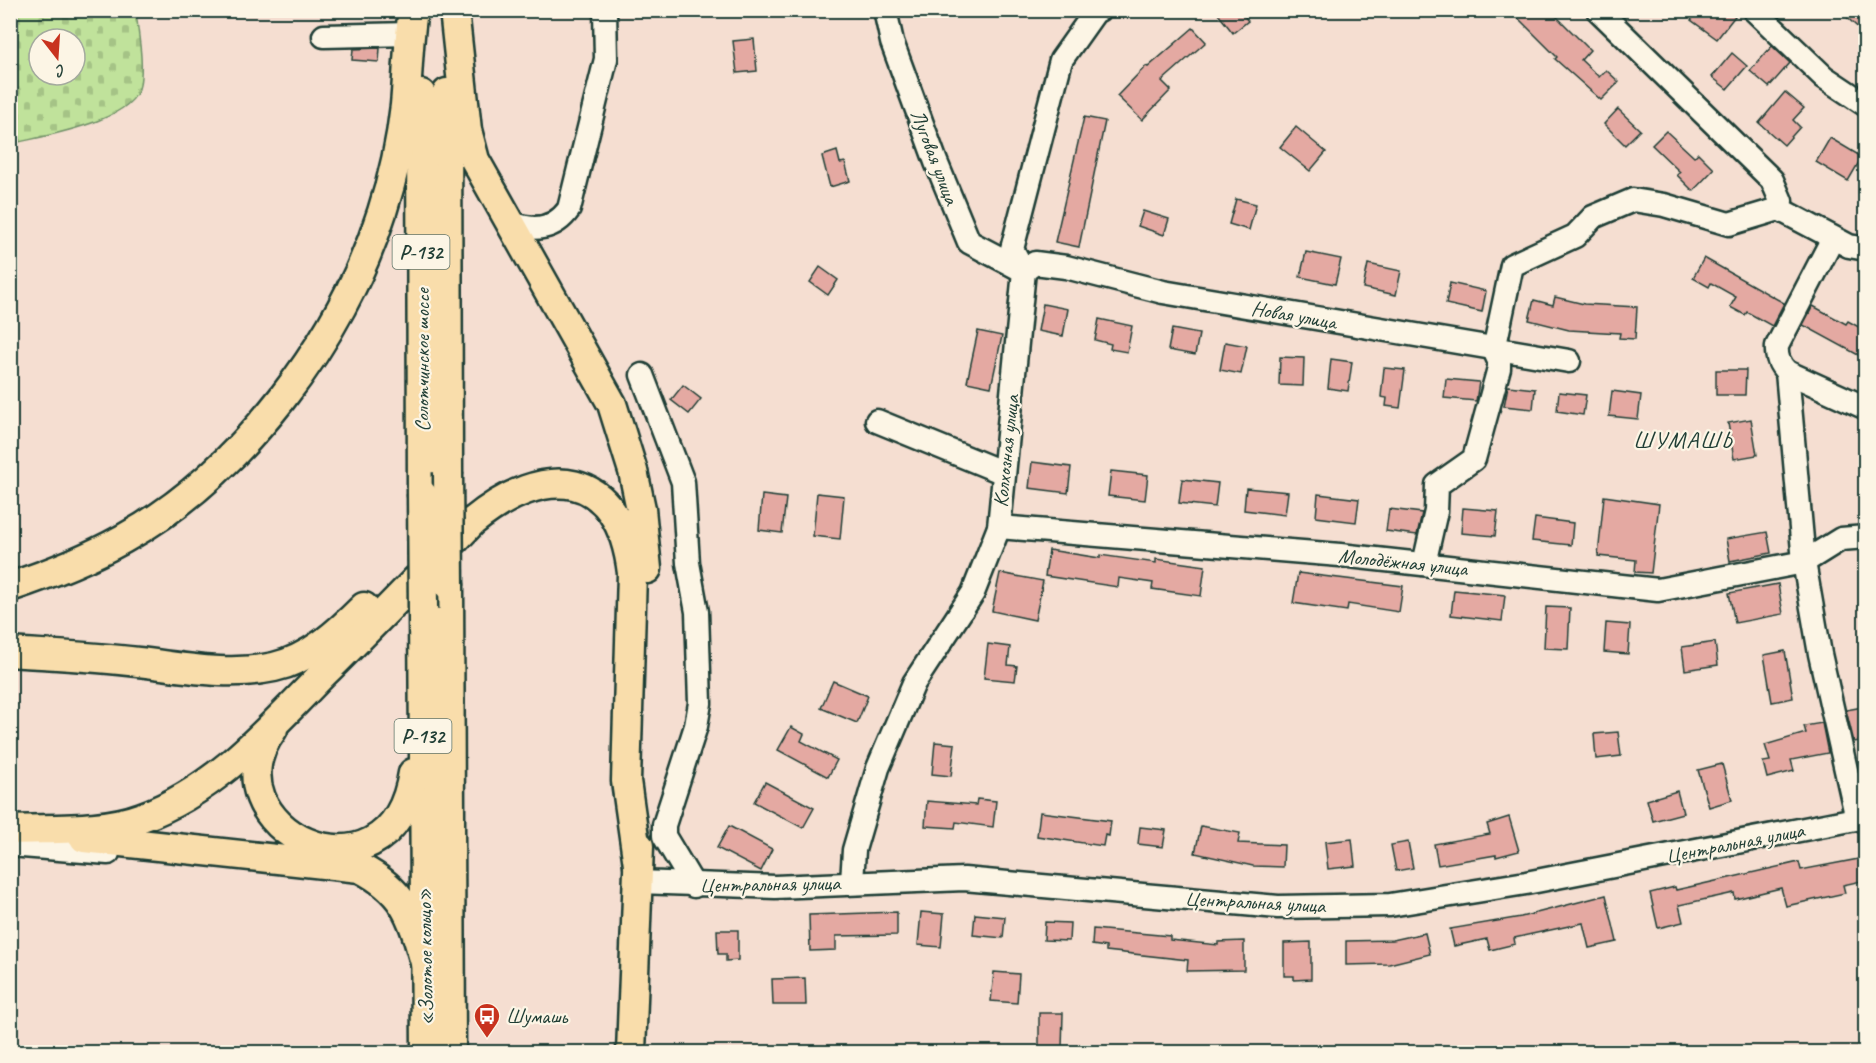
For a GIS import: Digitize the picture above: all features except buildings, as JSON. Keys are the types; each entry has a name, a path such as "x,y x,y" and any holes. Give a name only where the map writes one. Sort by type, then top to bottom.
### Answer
{"main road":[{"name":"Солотчинское шоссе","path":"446,10 452,863"},
{"path":"454,10 466,130 475,160 592,366 619,422 642,509 647,582 631,1053"},
{"name":"Солотчинское шоссе","path":"415,18 423,715"},
{"path":"10,587 93,555 162,514 224,462 279,400 301,370 323,339 357,274 382,211 405,106 415,18"},
{"path":"10,652 136,661 229,671 276,667 307,654 342,628 480,495 509,477 543,467 584,473 603,485 620,502 635,529 647,582"},
{"path":"10,830 111,824 139,819 165,808 202,787 288,709 488,510 519,492 547,483 573,484 586,489 612,510 620,522 629,550 632,573 626,781 638,873"},
{"path":"10,642 136,661"},
{"path":"288,709 261,749 258,780 263,803 276,824 287,833 300,840 330,848 364,845 384,834 398,820 410,794 423,715"},
{"name":"«Золотое кольцо»","path":"423,715 426,1053"},
{"path":"10,830 342,864 367,872 391,888 405,904 426,966"},
{"name":"«Золотое кольцо»","path":"452,863 452,1053"}],"street":[{"path":"512,223 526,229 545,227 556,223 569,209 606,59 605,10"},
{"name":"Луговая улица","path":"885,10 892,42 932,153 969,242 1024,271"},
{"name":"Колхозная улица","path":"852,882 854,850 878,768 914,683 973,593 999,527 1024,271 1012,249 1061,60 1095,12 1099,10"},
{"path":"1598,10 1772,180 1781,201 1779,209"},
{"path":"1754,10 1824,77 1866,105"},
{"path":"324,36 415,18"},
{"path":"1424,564 1436,511 1437,485 1443,478 1472,462 1479,444 1498,368 1499,361 1494,350 1512,265 1575,236 1593,217 1633,200 1664,205 1729,224 1779,209 1849,246 1866,249"},
{"path":"1833,238 1777,346 1778,361 1786,372 1866,408"},
{"name":"Новая улица","path":"1024,271 1035,263 1066,267 1163,292 1569,361"},
{"path":"1786,372 1804,562 1820,654 1861,818"},
{"path":"642,375 682,482 688,563 697,612 698,715 664,825 664,836 694,886"},
{"path":"878,422 1004,473"},
{"name":"Молодёжная улица","path":"999,527 1424,564 1658,590 1804,562"},
{"path":"1804,562 1841,539 1866,537"},
{"name":"Центральная улица","path":"638,873 694,886 775,886 964,879 1278,907 1389,905 1526,883 1861,818"},
{"path":"10,845 111,853 195,850"}],"green space":[{"path":"11,10 136,11 141,66 140,85 134,98 122,109 105,118 64,132 11,144"}],"place":[{"name":"Шумашь","path":"487,1039"}],"district":[{"name":"ШУМАШЬ","path":"1683,440"}]}
